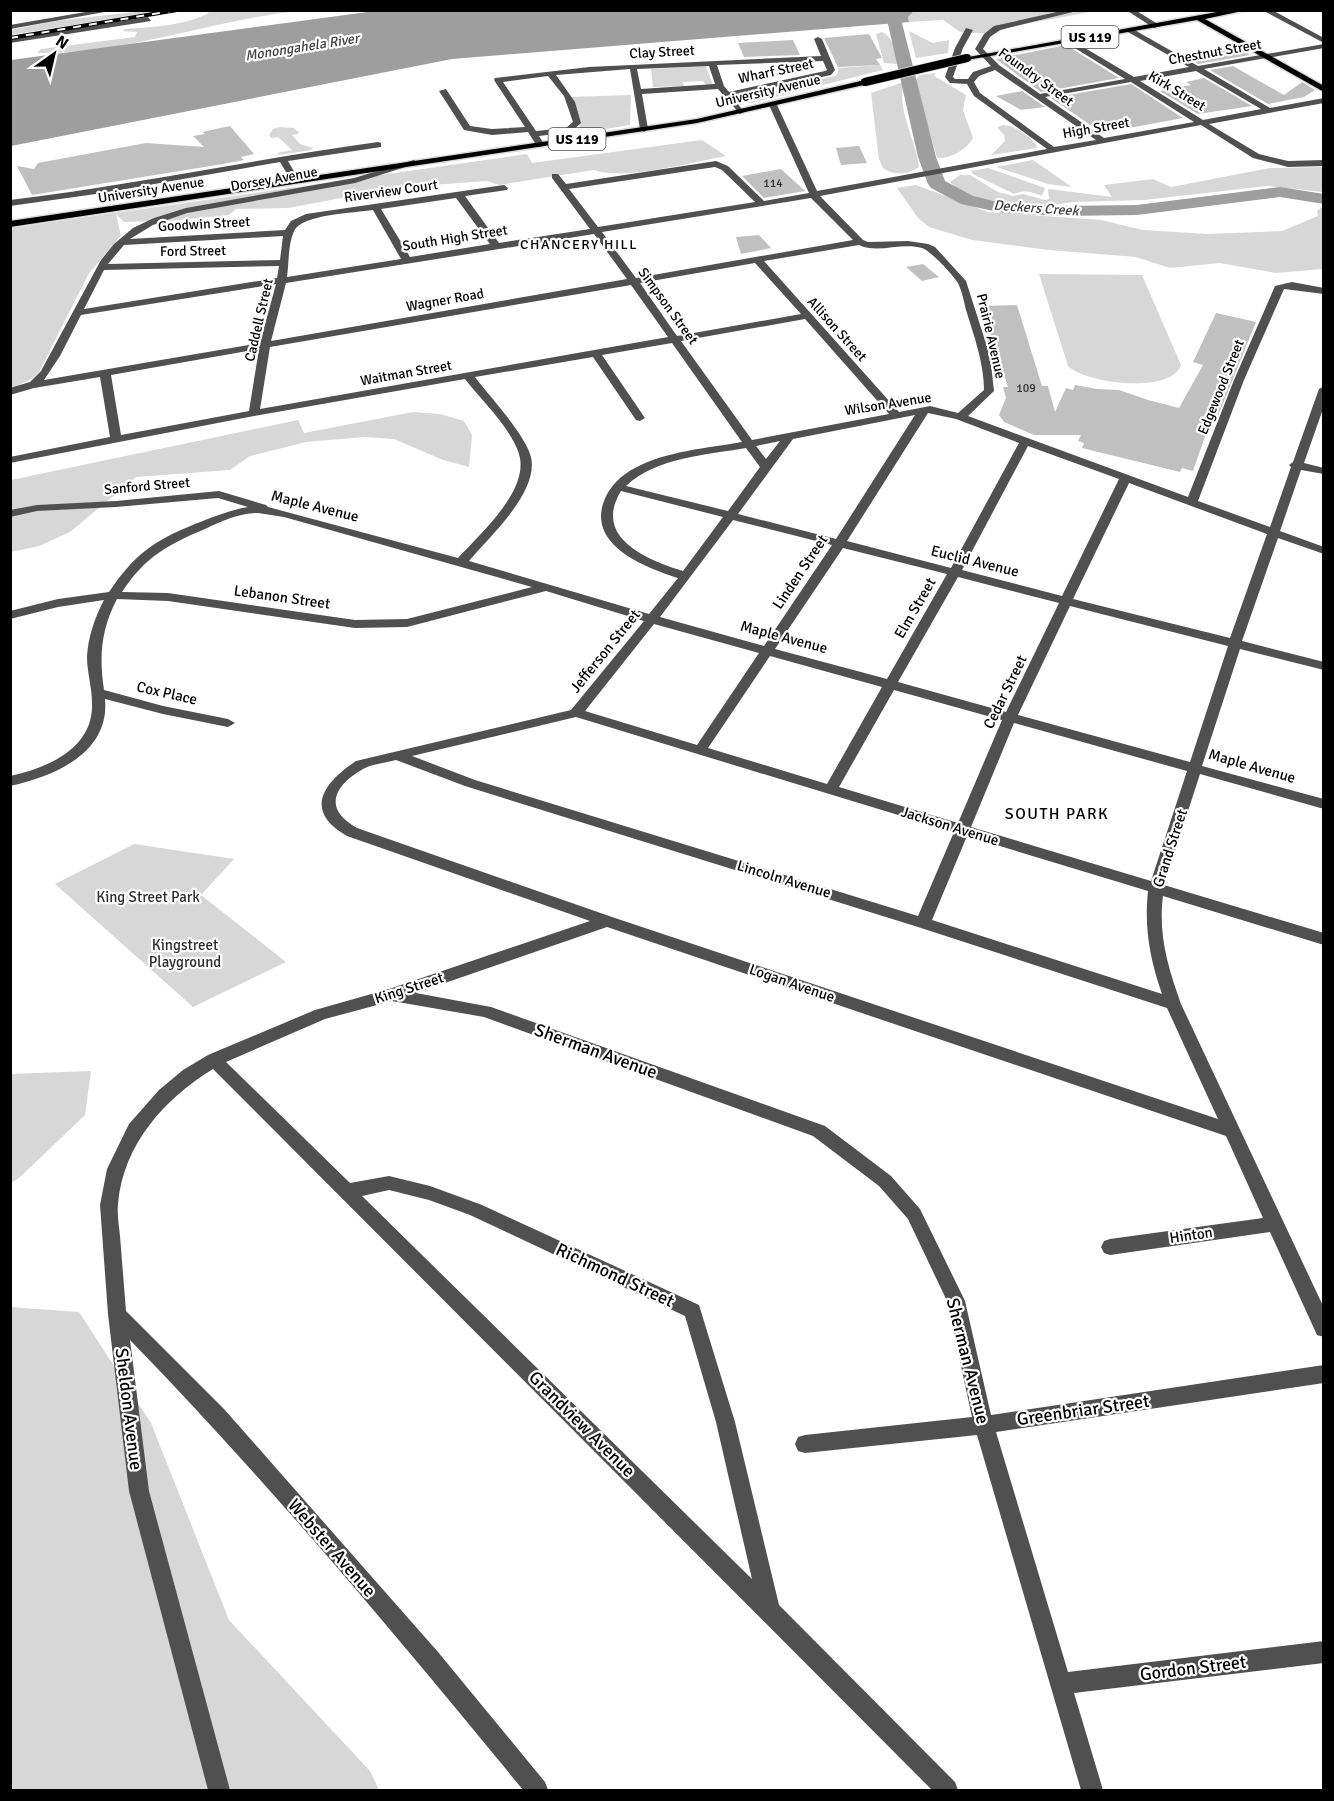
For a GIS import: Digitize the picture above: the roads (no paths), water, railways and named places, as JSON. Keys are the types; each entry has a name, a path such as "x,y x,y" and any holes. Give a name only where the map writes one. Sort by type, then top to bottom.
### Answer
{"main road":[{"path":"1189,10 1196,18 1323,90"},
{"path":"1202,10 1230,13"},
{"name":"University Avenue","path":"10,224 644,129 773,105 967,57 1244,10"},
{"name":"University Avenue","path":"10,217 295,180"}],"street":[{"path":"10,27 113,10"},
{"path":"984,54 979,49 987,36 997,28 1078,10"},
{"path":"1129,10 1158,26"},
{"path":"1265,10 1323,44"},
{"path":"10,41 148,19"},
{"path":"969,30 959,48 949,77 953,81 970,82"},
{"path":"1131,30 1268,110"},
{"name":"Wharf Street","path":"727,95 828,73 831,70 818,39"},
{"name":"Kirk Street","path":"1068,40 1236,145 1273,162 1323,163"},
{"name":"Chestnut Street","path":"1040,96 1264,57 1323,44"},
{"name":"Foundry Street","path":"984,54 996,67 1103,141"},
{"name":"Clay Street","path":"532,132 498,80 633,67 827,58"},
{"path":"712,63 720,86 740,112"},
{"path":"633,67 644,129"},
{"path":"970,82 976,74 996,67"},
{"path":"443,92 467,128 492,132 568,130 577,123 575,112 569,97 550,74"},
{"path":"970,82 977,94 1050,147"},
{"path":"639,92 720,86"},
{"name":"High Street","path":"873,183 1323,100"},
{"path":"773,105 814,195 860,242"},
{"path":"532,132 540,144"},
{"path":"10,203 122,188 282,159 378,145"},
{"path":"282,159 295,180"},
{"name":"Dorsey Avenue","path":"34,385 48,368 102,267 123,242 136,231 159,219 220,204 355,180 414,163"},
{"path":"563,187 640,174 721,165 762,204"},
{"name":"Simpson Street","path":"555,176 749,443"},
{"name":"South High Street","path":"77,313 762,204 873,183"},
{"name":"Riverview Court","path":"288,233 294,223 306,218 504,188"},
{"path":"459,195 496,246"},
{"path":"376,207 407,260"},
{"name":"Goodwin Street","path":"123,242 288,233"},
{"name":"Caddell Street","path":"254,413 265,344 282,280 288,233"},
{"name":"Wagner Road","path":"34,385 860,242"},
{"name":"Prairie Avenue","path":"860,242 866,245 909,243 926,246 932,249 963,283 984,356 989,391 960,417"},
{"name":"Allison Street","path":"758,260 897,416"},
{"name":"Ford Street","path":"102,267 285,263"},
{"name":"Edgewood Street","path":"1191,503 1239,380 1283,285 1323,291"},
{"name":"Waitman Street","path":"10,460 254,413 597,355 807,316"},
{"path":"597,355 640,418"},
{"path":"105,373 116,438"},
{"path":"460,562 511,503 525,482 526,456 469,377"},
{"path":"10,392 34,385"},
{"name":"Grand Street","path":"1323,389 1295,465 1275,534 1235,643 1156,888 1152,922 1155,952 1173,1004 1323,1329"},
{"name":"Wilson Avenue","path":"618,487 633,474 654,464 749,443 924,410 943,411 1323,551"},
{"name":"Linden Street","path":"700,750 839,544 924,410"},
{"name":"Jefferson Street","path":"352,832 334,821 329,807 330,791 340,778 361,764 576,713 686,576 790,435"},
{"name":"Elm Street","path":"830,790 954,573 1025,442"},
{"path":"749,443 766,467"},
{"path":"1295,465 1323,471"},
{"name":"Cedar Street","path":"923,923 1010,717 1125,479"},
{"path":"618,487 607,506 606,519 622,547 658,568 686,576"},
{"name":"Euclid Avenue","path":"618,487 1323,666"},
{"name":"Sanford Street","path":"10,514 37,508 116,504 219,494 285,514"},
{"name":"Maple Avenue","path":"10,781 38,776 64,762 85,743 97,723 100,693 94,670 94,650 102,618 112,595 128,572 157,546 204,524 249,510 262,510 285,514 460,562 652,619 1196,767 1323,804"},
{"name":"Lebanon Street","path":"10,615 58,603 112,595 168,597 355,624 407,623 519,593 547,588"},
{"name":"Cox Place","path":"100,693 163,711 228,723"},
{"name":"Jackson Avenue","path":"576,713 1323,939"},
{"name":"Lincoln Avenue","path":"395,755 470,783 923,923 1173,1004"},
{"name":"Logan Avenue","path":"352,832 607,921 1233,1131"},
{"name":"King Street","path":"214,1060 321,1014 392,995 607,921"},
{"name":"Sherman Avenue","path":"392,995 485,1011 819,1131 885,1181 914,1214 956,1301 984,1425 1092,1791"},
{"name":"Grandview Avenue","path":"214,1060 770,1611 947,1791"},
{"name":"Sheldon Avenue","path":"214,1060 189,1075 165,1095 135,1129 116,1169 109,1205 117,1314 140,1491 219,1791"},
{"name":"Richmond Street","path":"347,1191 389,1183 430,1193 476,1210 692,1311 729,1430 770,1611"},
{"name":"Hinton","path":"1110,1247 1274,1224"},
{"name":"Webster Avenue","path":"117,1314 217,1416 430,1660 537,1791"},
{"name":"Greenbriar Street","path":"805,1444 984,1425 1323,1374"},
{"name":"Gordon Street","path":"1062,1684 1323,1652"}],"water":[{"name":"Monongahela River","path":"375,11 914,11 908,17 909,22 452,59 11,146 11,60"}],"waterway":[{"name":"Deckers Creek","path":"881,10 895,23 927,157 937,184 967,200 1003,208 1061,211 1137,210 1280,192 1324,199"}],"railway":[{"path":"10,38 177,10"}],"district":[{"name":"CHANCERY HILL","path":"579,244"},
{"name":"SOUTH PARK","path":"1057,814"}],"park label":[{"name":"King Street Park","path":"148,897"},
{"name":"Kingstreet Playground","path":"185,954"}]}
